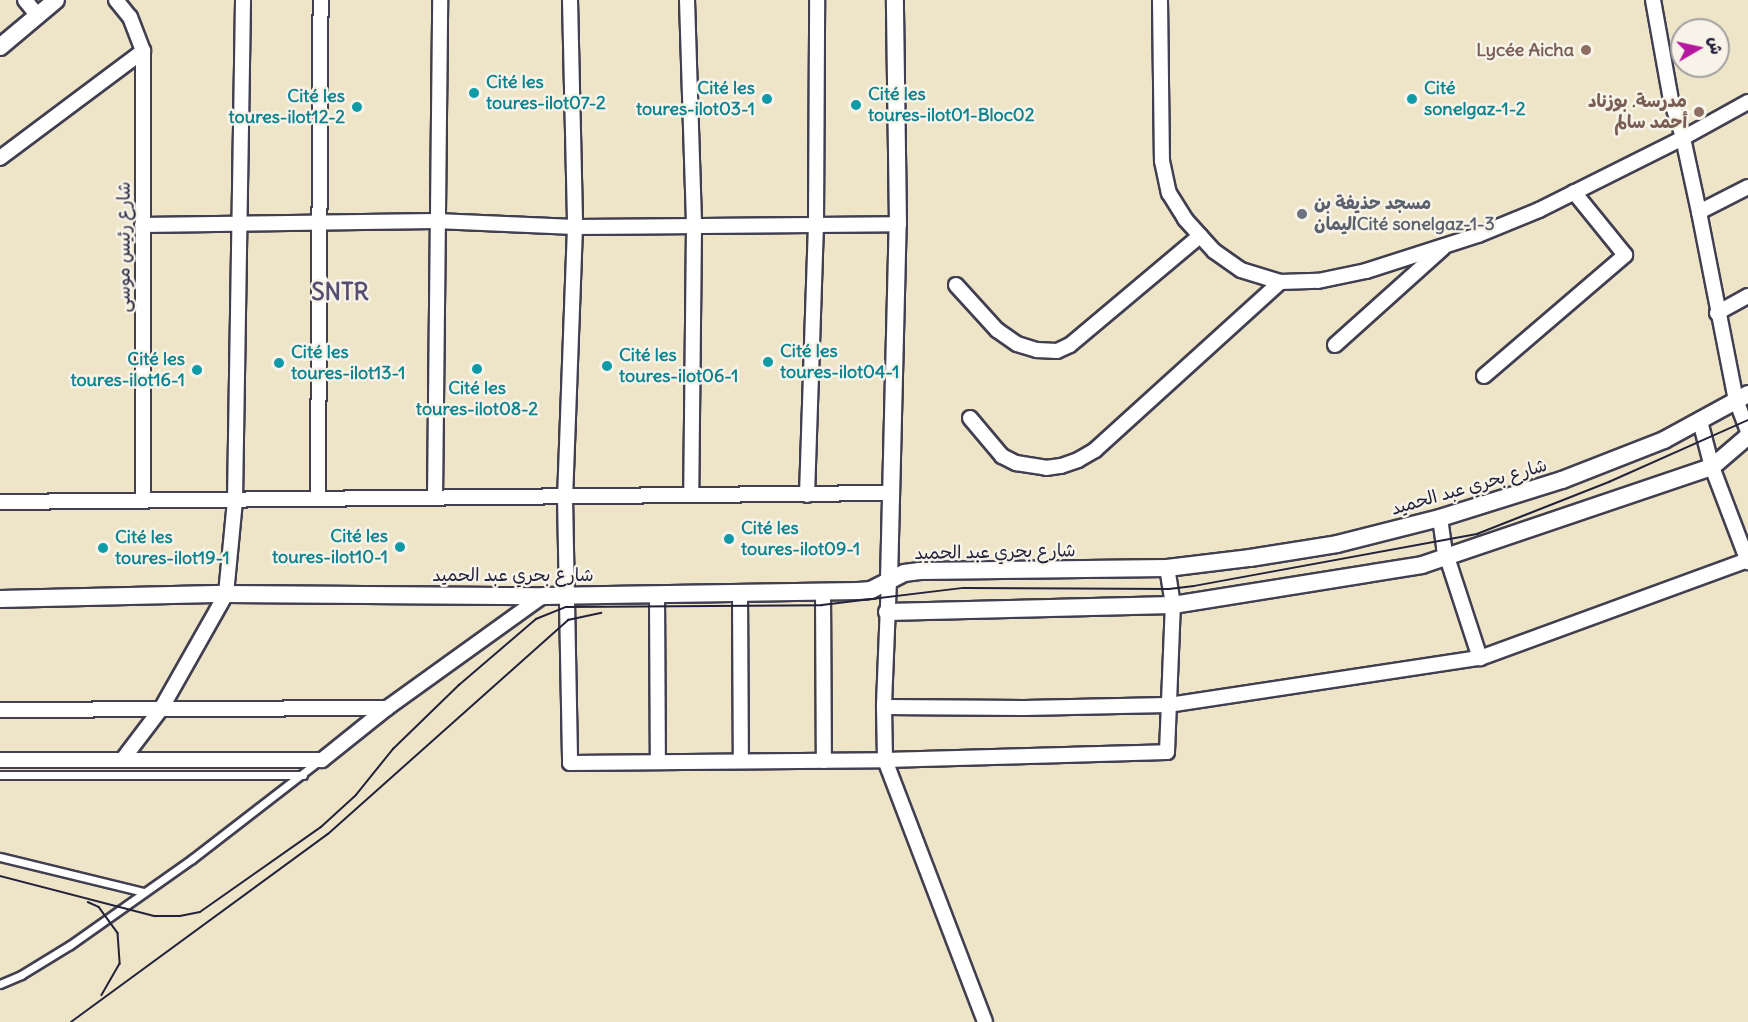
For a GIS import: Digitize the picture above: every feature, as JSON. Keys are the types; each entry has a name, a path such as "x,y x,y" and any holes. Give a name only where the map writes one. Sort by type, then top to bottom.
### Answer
{"street":[{"path":"26,0 37,15"},
{"path":"0,47 57,0"},
{"name":"شارع رئيس موسى","path":"116,0 130,18 143,51 143,501"},
{"path":"123,759 161,709 226,594 235,500 243,0"},
{"path":"318,499 321,0"},
{"path":"435,498 440,0"},
{"path":"570,0 575,227 565,497 570,763 885,760 1167,752 1173,605 1167,568"},
{"path":"687,0 694,227 691,495"},
{"path":"807,495 816,223 817,0"},
{"path":"894,0 898,224 884,707 885,760 985,1022"},
{"path":"1160,0 1162,162 1169,193 1185,219 1214,251 1241,270 1280,282 1318,281 1366,271 1446,245 1539,210 1683,138 1748,102"},
{"path":"1653,0 1671,100 1683,138 1700,212 1717,313 1742,397 1748,432"},
{"path":"0,158 143,51"},
{"path":"1700,212 1748,187"},
{"path":"1484,376 1625,255 1574,192"},
{"path":"142,225 319,225 436,221 575,227 898,224"},
{"path":"956,285 997,330 1017,344 1037,350 1057,351 1070,345 1200,236"},
{"path":"1335,345 1446,245"},
{"path":"970,418 1002,456 1016,463 1046,468 1061,466 1077,460 1095,450 1280,282"},
{"path":"1717,313 1748,296"},
{"name":"شارع بحري عبد الحميد","path":"0,599 226,594 543,596 871,590 889,580 920,571 1167,568 1337,544 1440,518 1600,466 1664,440 1742,397"},
{"path":"884,707 1168,705 1480,658 1748,561 1712,467 1700,421"},
{"path":"887,612 1173,605 1422,565 1712,467 1748,436"},
{"path":"0,502 891,493"},
{"path":"1440,518 1444,548 1449,556 1480,658"},
{"path":"823,591 824,760"},
{"path":"740,593 741,761"},
{"path":"657,594 658,762"},
{"path":"0,760 322,760 387,708 543,596"},
{"path":"0,710 387,708"}],"lane":[{"path":"0,984 21,975 70,945 322,760"},
{"path":"0,775 303,775"},
{"path":"0,857 144,892"}],"tram line":[{"path":"0,876 155,916 180,916 200,912 321,827 356,795 393,749 459,685 536,619 566,607 822,605 963,588 1169,589 1194,586 1477,534 1609,482 1748,420"},
{"path":"71,1022 328,834 568,620 601,613"},
{"path":"88,902 99,907 118,933 120,964 102,995"}],"place":[{"name":"Lycée Aicha","path":"1586,50"},
{"name":"Cité les toures-ilot07-2","path":"474,93"},
{"name":"Cité les toures-ilot03-1","path":"767,99"},
{"name":"Cité sonelgaz-1-2","path":"1412,99"},
{"name":"Cité les toures-ilot01-Bloc02","path":"856,105"},
{"name":"Cité les toures-ilot12-2","path":"357,107"},
{"name":"مدرسة. بوزناد أحمد سالم","path":"1699,112"},
{"name":"مسجد حذيفة بن اليمانCité sonelgaz-1-3","path":"1302,214"},
{"name":"Cité les toures-ilot04-1","path":"768,362"},
{"name":"Cité les toures-ilot13-1","path":"279,363"},
{"name":"Cité les toures-ilot06-1","path":"607,366"},
{"name":"Cité les toures-ilot08-2","path":"477,369"},
{"name":"Cité les toures-ilot16-1","path":"197,370"},
{"name":"Cité les toures-ilot09-1","path":"729,539"},
{"name":"Cité les toures-ilot10-1","path":"400,547"},
{"name":"Cité les toures-ilot19-1","path":"103,548"}],"district":[{"name":"SNTR","path":"340,292"}]}
